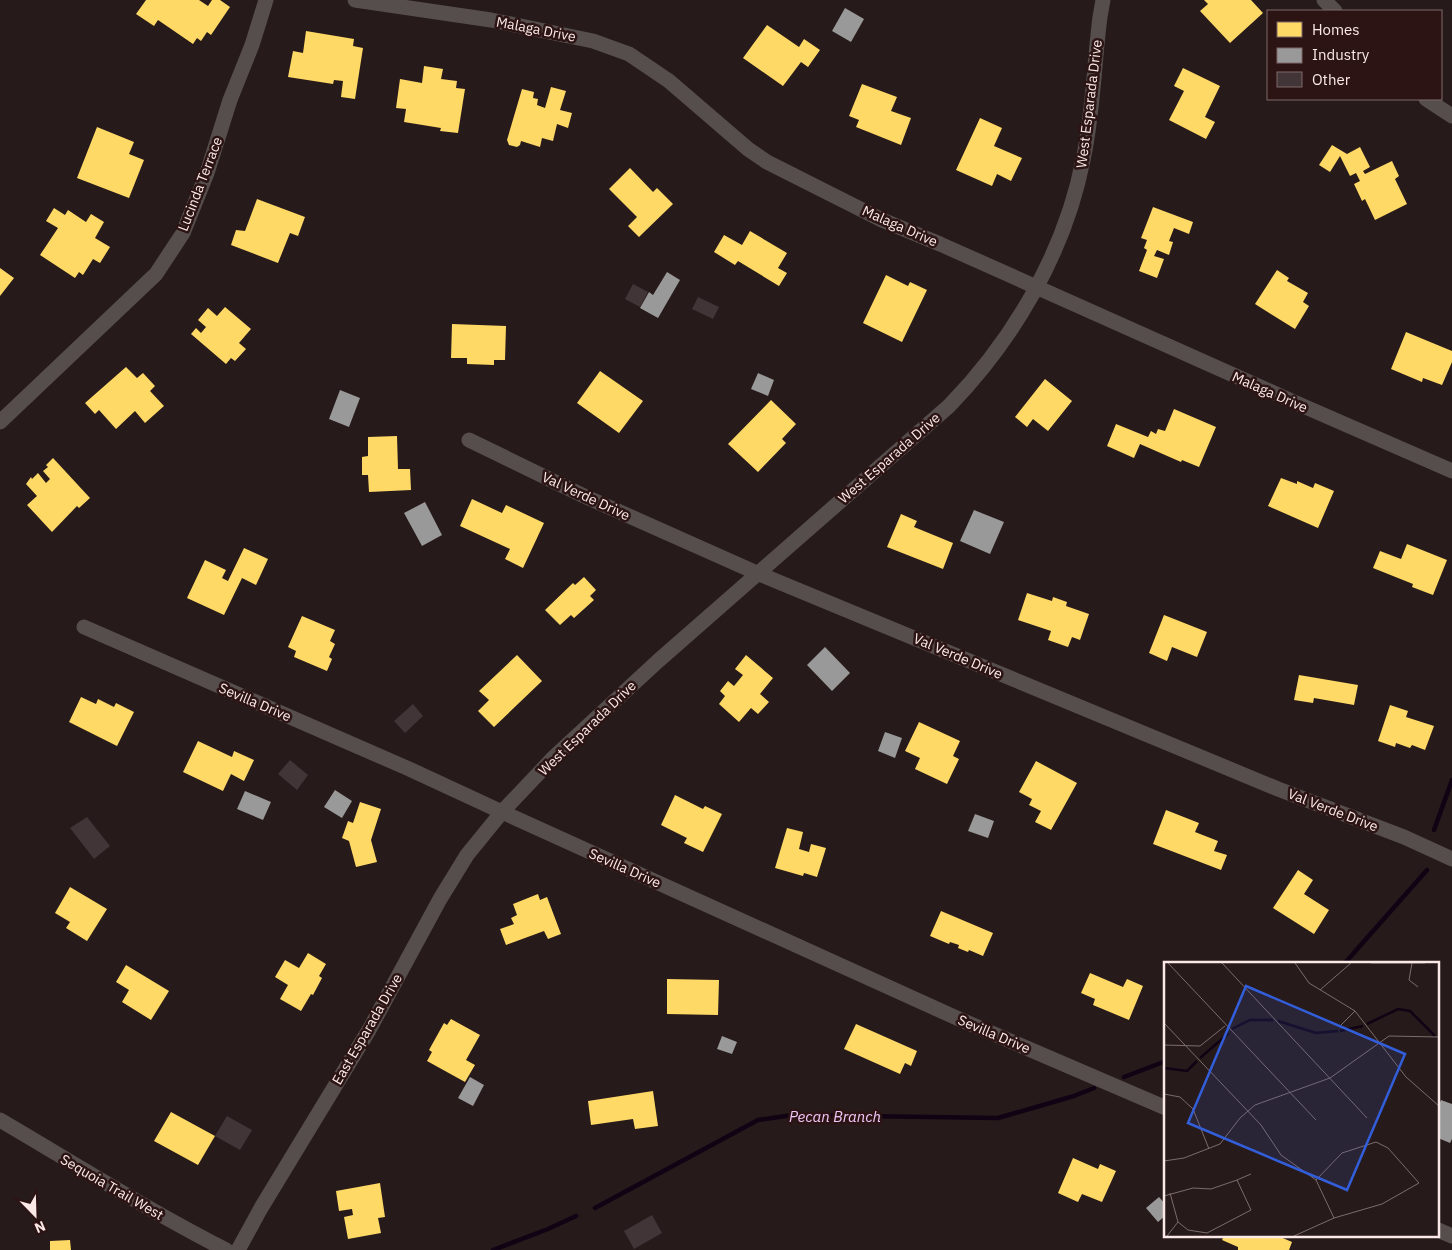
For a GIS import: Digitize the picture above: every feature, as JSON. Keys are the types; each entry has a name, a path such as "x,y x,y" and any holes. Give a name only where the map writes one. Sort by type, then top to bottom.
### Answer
{"street":[{"name":"Lucinda Terrace","path":"0,422 156,274 183,233 207,173 230,100 252,45 266,0"},
{"name":"Malaga Drive","path":"355,0 491,20 593,40 629,54 668,81 748,149 767,162 882,220 1452,471"},
{"name":"West Esparada Drive","path":"502,812 554,757 757,573 959,395 979,374 1023,311 1036,287 1060,238 1078,185 1084,158 1103,0"},
{"path":"1324,0 1334,10"},
{"path":"1428,100 1452,116"},
{"name":"Val Verde Drive","path":"469,440 584,496 757,573 1278,789 1404,837 1452,859"},
{"name":"Sevilla Drive","path":"84,627 407,768 959,1019 1164,1107"},
{"name":"East Esparada Drive","path":"238,1250 261,1208 369,1030 467,855 502,812"},
{"name":"Sequoia Trail West","path":"0,1120 141,1204 226,1250"},
{"path":"1440,1231 1452,1236"}],"building: Homes":[{"path":"146,0 199,0 208,6 212,0 220,0 230,7 211,35 207,32 201,41 197,38 193,44 158,20 154,26 136,14"},
{"path":"1204,0 1251,0 1263,13 1230,43 1200,11 1208,4"},
{"path":"767,25 799,47 804,39 820,50 808,67 801,62 783,86 743,58"},
{"path":"306,31 354,39 353,46 363,48 355,99 341,97 343,81 334,80 333,84 288,77 293,51 303,53"},
{"path":"424,66 443,69 441,79 457,81 456,88 465,89 458,133 440,131 441,128 404,122 406,109 396,108 400,79 422,83"},
{"path":"1183,68 1220,86 1205,117 1215,122 1206,139 1169,120 1184,91 1174,86"},
{"path":"862,84 897,97 891,111 911,118 901,145 856,127 859,120 849,116"},
{"path":"551,87 566,91 560,110 572,113 568,128 557,124 553,141 542,138 540,147 521,141 517,147 509,145 507,140 522,89 534,92 533,98 538,99 537,105 545,108"},
{"path":"980,118 1002,128 994,146 1022,158 1011,181 997,174 992,186 956,170"},
{"path":"97,127 134,142 129,154 144,160 129,198 77,178"},
{"path":"1332,145 1347,154 1360,147 1370,167 1363,171 1365,174 1392,161 1399,176 1395,179 1407,204 1375,220 1365,199 1362,201 1354,184 1360,181 1356,173 1350,176 1340,156 1330,172 1319,165"},
{"path":"630,168 653,192 657,188 673,204 639,237 628,226 637,217 609,189"},
{"path":"257,199 305,217 298,236 290,233 278,263 231,245 236,230 245,231"},
{"path":"1153,207 1193,222 1189,234 1174,228 1169,241 1173,242 1169,255 1157,250 1154,256 1164,259 1157,278 1139,271 1147,250 1144,248 1147,240 1141,238"},
{"path":"54,208 65,215 68,210 86,222 91,214 104,222 95,238 110,247 100,263 93,259 83,275 79,272 75,278 40,255 58,228 46,221"},
{"path":"750,231 787,253 778,268 787,273 779,286 738,261 735,265 714,252 724,235 742,245"},
{"path":"0,268 14,278 0,296"},
{"path":"1277,270 1289,278 1287,281 1308,293 1303,302 1309,306 1295,329 1255,304"},
{"path":"886,275 908,286 910,282 927,290 902,342 863,323"},
{"path":"225,307 251,329 239,343 246,349 235,361 231,358 226,364 191,334 196,328 201,333 206,327 198,320 208,308 217,316"},
{"path":"452,324 506,326 505,360 494,360 494,365 467,364 467,358 451,358"},
{"path":"1406,332 1452,351 1452,362 1442,385 1423,378 1422,382 1391,369"},
{"path":"126,367 137,378 143,373 155,386 150,391 164,406 145,423 135,411 116,429 99,410 95,414 85,403"},
{"path":"600,371 643,401 619,433 577,403"},
{"path":"1045,379 1072,401 1048,431 1033,419 1027,427 1015,417"},
{"path":"771,400 796,424 782,439 786,443 758,472 728,444"},
{"path":"1174,409 1216,427 1199,467 1182,460 1181,462 1140,444 1134,458 1107,446 1116,424 1148,437 1151,431 1156,434 1158,429 1165,431"},
{"path":"397,436 398,469 410,469 411,490 369,492 368,475 362,475 362,457 368,456 368,437"},
{"path":"53,458 90,498 79,508 77,506 52,532 27,505 37,496 26,484 31,477 32,479 38,473 46,483 50,479 43,471 48,467 46,465"},
{"path":"1281,478 1297,484 1297,481 1313,488 1315,483 1334,491 1318,528 1268,506"},
{"path":"472,499 502,513 506,505 544,523 523,568 505,559 510,549 460,526"},
{"path":"901,514 917,521 914,527 953,543 943,569 887,547"},
{"path":"1407,544 1447,560 1433,595 1412,587 1413,584 1373,568 1380,551 1401,559"},
{"path":"244,548 268,559 256,585 242,578 224,615 187,598 205,560 226,570 222,578 228,581"},
{"path":"584,577 596,590 590,596 594,600 574,618 571,615 560,625 545,610 573,583 575,585"},
{"path":"1027,593 1052,601 1053,597 1067,602 1066,606 1089,614 1080,640 1072,637 1068,647 1048,640 1051,631 1018,620"},
{"path":"1164,615 1207,632 1197,657 1172,647 1167,661 1149,653"},
{"path":"302,616 335,630 330,641 335,644 329,657 332,659 327,671 294,657 296,651 288,647"},
{"path":"517,655 542,681 494,727 478,711 489,700 479,691"},
{"path":"746,655 773,678 760,694 769,702 758,714 751,708 739,722 719,704 725,696 720,691 728,681 734,686 743,675 735,669"},
{"path":"1299,675 1358,685 1354,705 1314,698 1313,703 1294,700"},
{"path":"81,697 96,704 98,699 114,707 116,703 134,712 117,746 69,722"},
{"path":"1390,705 1408,711 1406,717 1434,726 1425,750 1412,745 1410,748 1396,743 1395,747 1378,741"},
{"path":"919,722 960,741 953,756 959,759 947,784 915,769 920,758 905,751"},
{"path":"198,741 232,757 234,751 254,760 244,781 231,774 223,791 183,772"},
{"path":"1036,761 1077,783 1051,830 1035,822 1041,811 1029,805 1032,799 1019,792"},
{"path":"675,795 703,809 705,806 722,814 703,852 684,843 687,838 661,825"},
{"path":"360,802 381,809 371,840 377,862 356,867 349,841 342,838 348,821 353,823"},
{"path":"1166,810 1199,823 1195,832 1218,841 1214,851 1227,855 1221,870 1153,844"},
{"path":"787,828 803,832 799,849 809,852 811,844 826,848 817,877 804,873 803,876 775,868"},
{"path":"1298,870 1313,880 1304,894 1329,910 1314,934 1273,908"},
{"path":"70,887 107,909 87,941 66,928 70,922 55,913"},
{"path":"538,894 540,900 547,897 561,934 548,939 544,931 506,945 500,929 514,924 511,918 517,915 513,904"},
{"path":"941,911 993,933 983,956 958,948 959,945 950,942 949,944 930,936"},
{"path":"308,953 326,964 319,976 322,978 313,995 311,994 301,1011 280,999 288,985 275,977 285,960 299,968"},
{"path":"126,965 169,991 151,1020 122,1002 129,990 116,982"},
{"path":"1090,973 1123,987 1127,979 1143,986 1129,1020 1093,1005 1095,999 1081,993"},
{"path":"667,979 719,980 718,1015 667,1014"},
{"path":"451,1019 480,1035 466,1060 475,1065 465,1082 427,1061 432,1052 429,1050 444,1023 447,1025"},
{"path":"856,1024 917,1051 911,1066 905,1063 900,1074 844,1049"},
{"path":"653,1091 658,1126 635,1129 633,1119 591,1125 588,1101"},
{"path":"171,1112 215,1136 198,1165 154,1141"},
{"path":"1073,1158 1098,1169 1100,1164 1116,1171 1102,1202 1082,1194 1078,1202 1058,1193"},
{"path":"380,1183 385,1217 378,1218 381,1233 348,1239 344,1217 353,1215 352,1209 339,1211 336,1191"},
{"path":"1223,1238 1283,1238 1292,1242 1289,1250 1238,1250 1238,1247 1222,1240"},
{"path":"70,1240 71,1250 50,1250 50,1241"}],"building: Industry":[{"path":"845,8 864,19 851,42 832,31"},
{"path":"667,272 680,280 658,318 640,308 649,292 653,295"},
{"path":"758,373 774,380 768,396 751,389"},
{"path":"340,390 360,398 349,427 329,419"},
{"path":"425,502 442,535 422,546 404,513"},
{"path":"974,510 1004,522 990,554 960,541"},
{"path":"825,647 850,673 832,691 807,665"},
{"path":"885,732 902,738 895,758 878,751"},
{"path":"335,790 352,801 342,818 324,807"},
{"path":"245,791 271,802 263,820 237,809"},
{"path":"975,814 994,821 988,838 968,831"},
{"path":"722,1036 737,1042 732,1054 717,1049"},
{"path":"470,1077 484,1085 473,1106 458,1098"},
{"path":"1441,1100 1452,1104 1452,1139 1450,1143 1440,1139"},
{"path":"1159,1197 1164,1203 1164,1217 1158,1222 1146,1208"}],"building: Other":[{"path":"633,284 648,292 640,307 625,299"},
{"path":"698,297 719,307 713,319 692,309"},
{"path":"413,704 423,716 405,733 394,721"},
{"path":"290,760 308,775 297,790 278,774"},
{"path":"87,817 110,846 94,859 70,828"},
{"path":"227,1116 252,1130 240,1150 215,1136"},
{"path":"652,1215 662,1233 634,1249 624,1231"}],"waterway":[{"name":"Pecan Branch","path":"1434,830 1452,780"},
{"name":"Pecan Branch","path":"1346,962 1427,870"},
{"name":"Pecan Branch","path":"1124,1077 1164,1062"},
{"name":"Pecan Branch","path":"595,1208 758,1120 793,1115 998,1118 1074,1096 1094,1088"},
{"name":"Pecan Branch","path":"493,1250 576,1216"}]}
